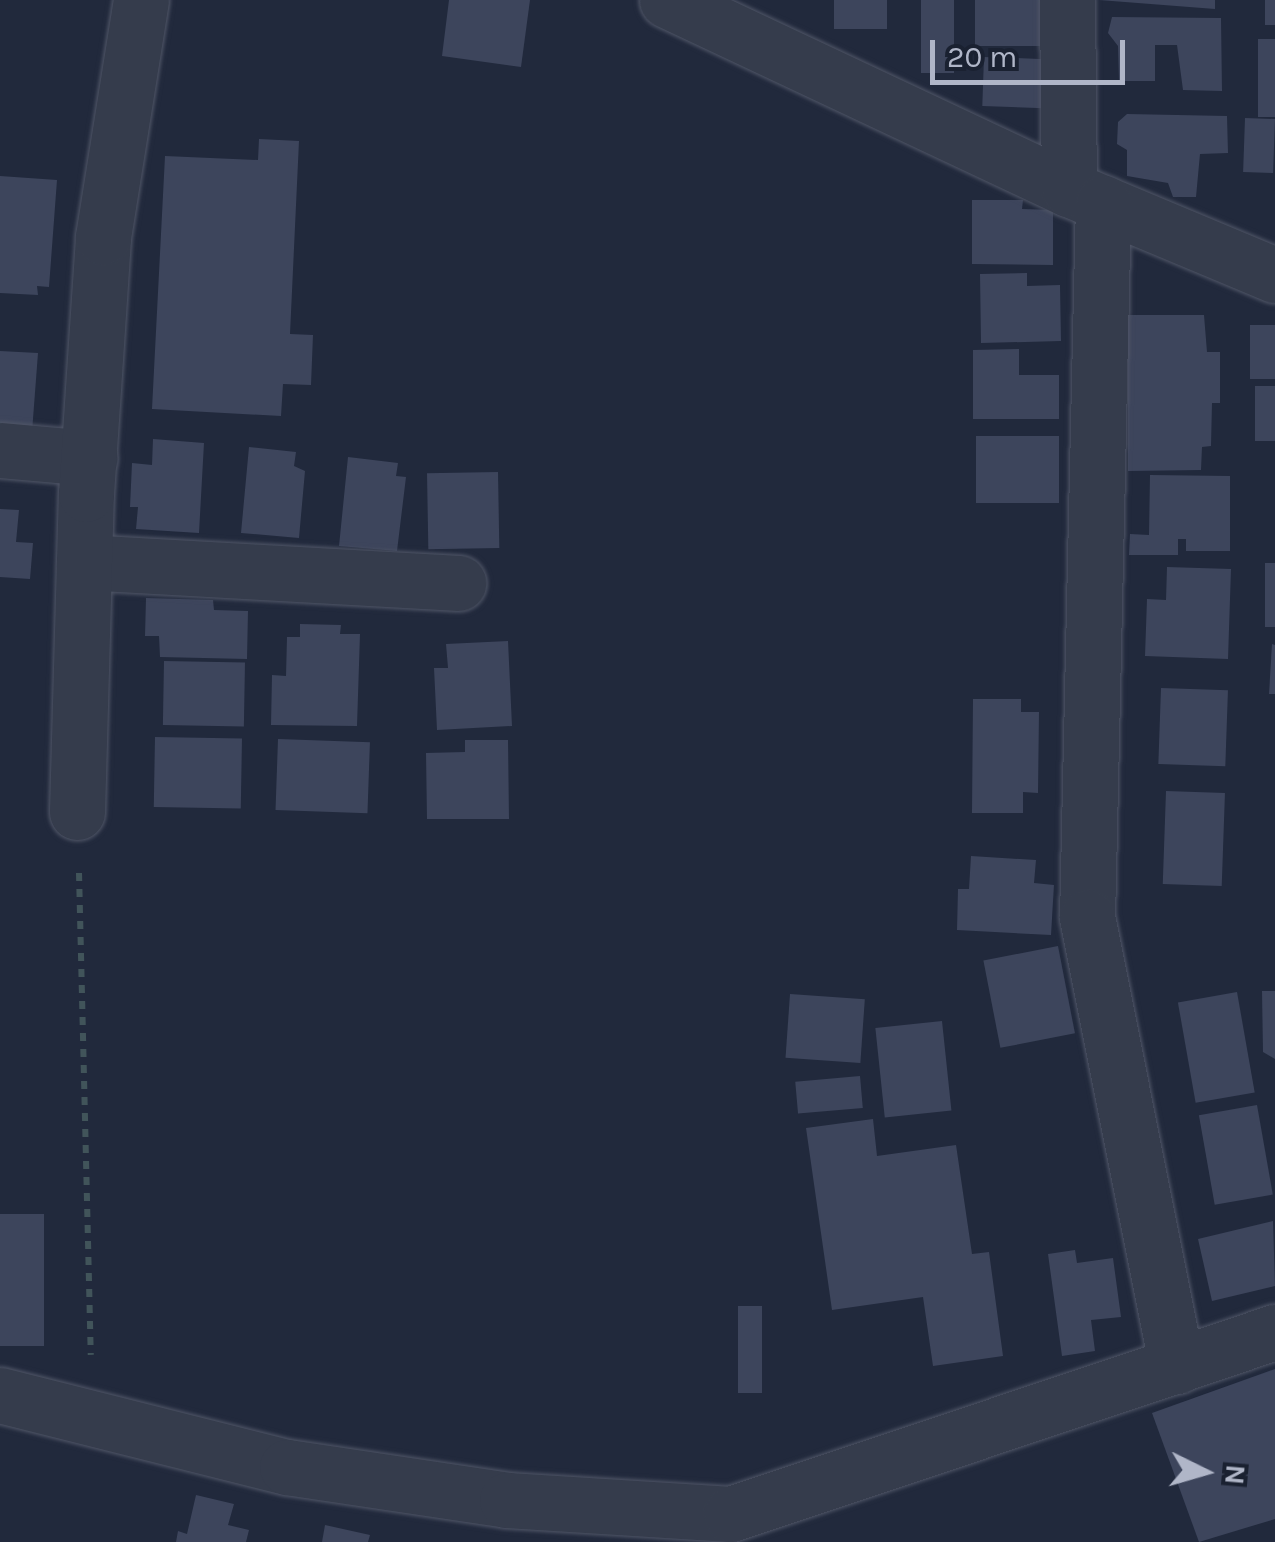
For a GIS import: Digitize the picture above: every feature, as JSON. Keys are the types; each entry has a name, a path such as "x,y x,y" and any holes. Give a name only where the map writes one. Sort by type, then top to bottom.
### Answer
{"street":[{"path":"77,812 84,562 104,237 141,0"},
{"path":"667,0 736,16 1086,196 1275,275"},
{"path":"1067,0 1086,196 1086,917 1177,1366"},
{"path":"0,450 90,458"},
{"path":"84,562 458,583"},
{"path":"0,1395 287,1466 488,1497 733,1528 1275,1332"}],"path":[{"path":"77,812 93,1419"}],"building":[{"path":"449,0 530,0 521,67 442,56"},
{"path":"834,0 887,0 887,29 834,29"},
{"path":"921,0 954,0 954,73 921,73"},
{"path":"975,0 1046,0 1046,46 975,46"},
{"path":"1099,0 1215,0 1215,9"},
{"path":"1265,0 1275,0 1275,25 1265,25"},
{"path":"1112,17 1221,18 1222,91 1183,90 1177,45 1155,45 1155,81 1119,81 1118,46 1108,33"},
{"path":"1258,39 1275,39 1275,117 1258,117"},
{"path":"984,57 1046,59 1044,108 982,106"},
{"path":"1127,114 1227,116 1228,153 1200,154 1196,197 1173,197 1168,183 1127,176 1127,150 1117,144 1118,122"},
{"path":"1245,118 1275,119 1273,173 1243,172"},
{"path":"259,139 299,141 290,334 313,335 311,385 283,384 281,416 152,409 165,156 258,160"},
{"path":"0,176 57,180 49,287 37,286 38,295 0,293"},
{"path":"972,200 1023,200 1022,209 1053,210 1053,265 972,264"},
{"path":"1027,273 1027,286 1060,285 1061,341 981,343 980,274"},
{"path":"1128,315 1204,315 1207,352 1220,352 1220,403 1212,403 1211,446 1202,447 1201,470 1128,471"},
{"path":"1250,325 1275,325 1275,379 1250,379"},
{"path":"1019,349 1019,375 1059,375 1059,419 973,419 973,350"},
{"path":"0,351 38,353 32,432 0,430"},
{"path":"1255,386 1275,386 1275,441 1255,441"},
{"path":"976,436 1059,436 1059,503 976,503"},
{"path":"153,439 204,443 199,533 136,529 138,507 130,507 132,463 152,465"},
{"path":"249,447 296,452 294,466 305,471 299,538 241,533"},
{"path":"348,457 398,463 396,476 406,477 397,551 339,546"},
{"path":"498,472 499,548 428,549 427,473"},
{"path":"1150,475 1230,476 1230,551 1186,551 1186,539 1178,539 1178,555 1129,555 1130,534 1149,535"},
{"path":"0,509 19,510 16,542 33,543 30,579 0,577"},
{"path":"1265,563 1275,563 1275,627 1265,627"},
{"path":"1167,567 1231,569 1228,659 1145,656 1147,599 1166,600"},
{"path":"146,598 213,600 214,610 248,611 247,659 160,657 159,636 145,636"},
{"path":"300,624 341,625 340,634 360,634 357,726 271,725 272,675 286,676 287,637 300,637"},
{"path":"508,641 512,726 437,730 434,668 448,668 446,644"},
{"path":"1272,644 1275,694 1269,694"},
{"path":"164,661 245,662 244,726 163,725"},
{"path":"1161,688 1228,690 1225,766 1158,764"},
{"path":"973,699 1021,699 1021,712 1039,712 1038,793 1023,792 1023,813 972,813"},
{"path":"155,737 242,739 241,809 154,807"},
{"path":"278,739 370,742 367,813 276,810"},
{"path":"465,740 508,740 509,819 427,819 426,753 465,752"},
{"path":"1166,791 1225,793 1222,886 1163,884"},
{"path":"971,856 1036,860 1034,883 1054,885 1051,935 957,930 958,889 969,889"},
{"path":"1058,946 1075,1033 1000,1048 983,961"},
{"path":"1262,991 1275,991 1275,1059 1263,1052"},
{"path":"1237,992 1255,1092 1196,1103 1178,1002"},
{"path":"790,994 865,999 860,1063 786,1058"},
{"path":"942,1021 951,1111 885,1118 875,1028"},
{"path":"860,1076 863,1108 798,1114 795,1082"},
{"path":"1257,1105 1273,1195 1215,1205 1199,1115"},
{"path":"873,1119 877,1156 956,1145 972,1254 989,1252 1003,1356 933,1366 923,1297 832,1310 806,1128"},
{"path":"0,1214 44,1214 44,1346 0,1346"},
{"path":"1273,1221 1275,1286 1212,1301 1198,1239"},
{"path":"1075,1250 1077,1263 1113,1258 1121,1317 1091,1320 1095,1351 1062,1356 1048,1254"},
{"path":"738,1306 762,1306 762,1393 738,1393"},
{"path":"1275,1369 1275,1519 1199,1542 1152,1413"},
{"path":"196,1495 234,1504 228,1525 249,1530 246,1542 176,1542 178,1531 187,1534"},
{"path":"325,1525 370,1535 368,1542 322,1542"}]}
